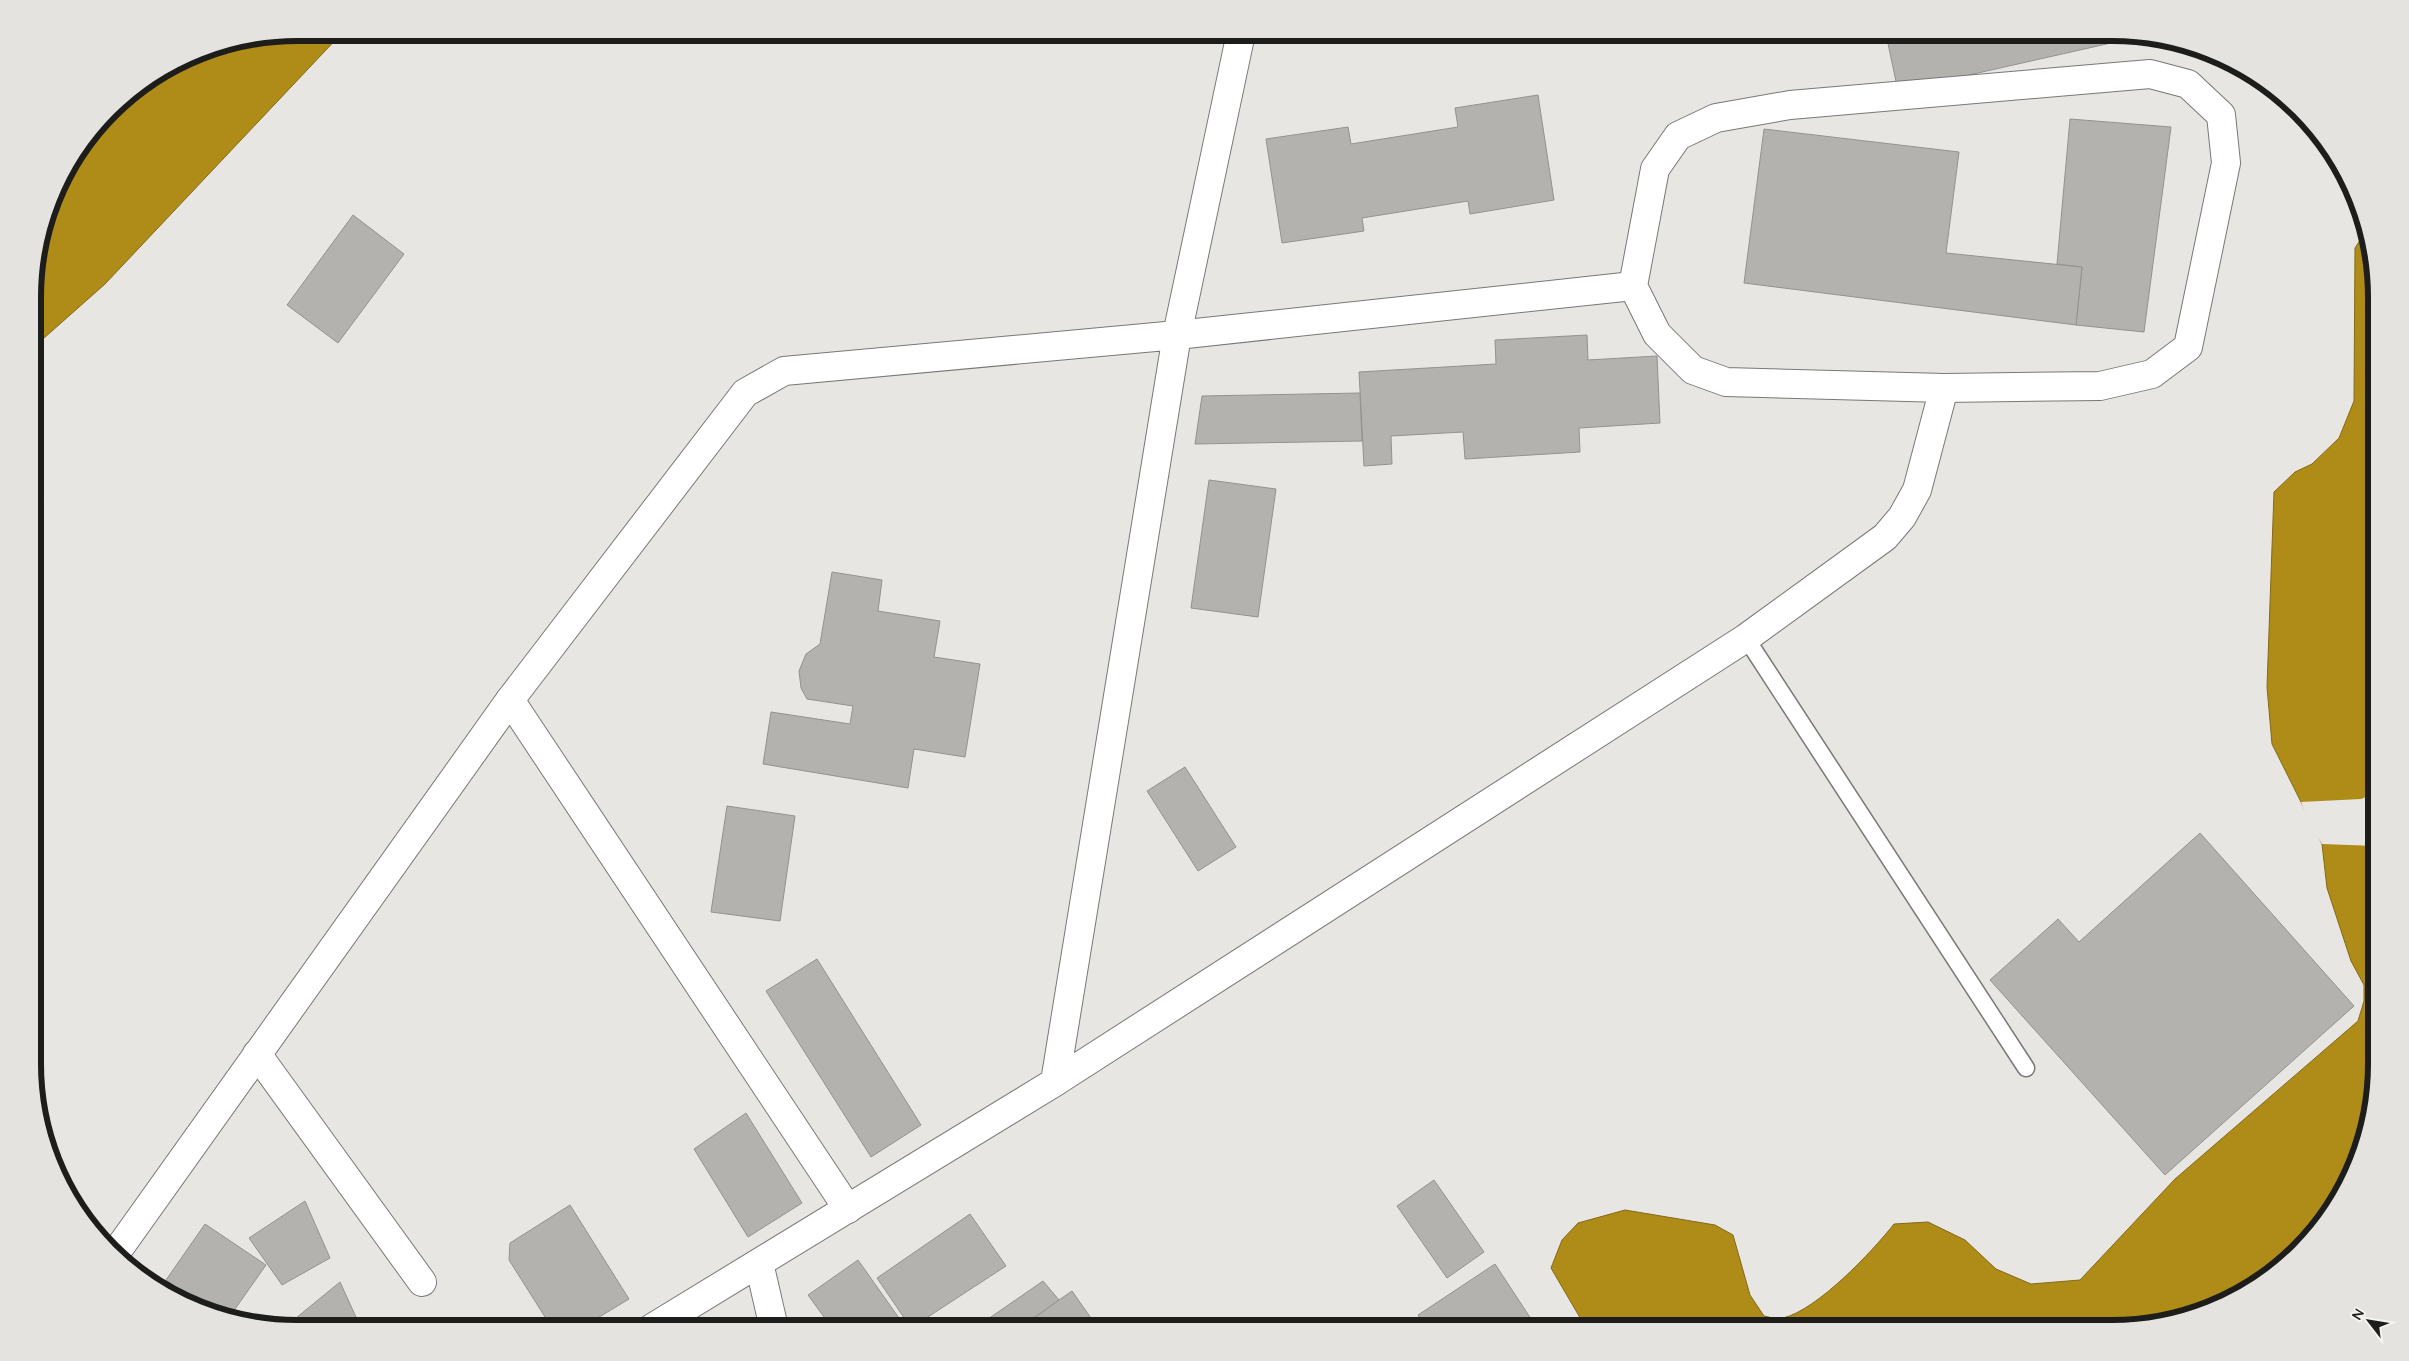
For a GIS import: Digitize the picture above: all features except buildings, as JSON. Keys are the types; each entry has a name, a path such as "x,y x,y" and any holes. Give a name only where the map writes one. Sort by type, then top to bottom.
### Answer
{"street":[{"path":"1055,1082 1177,335 1239,41"},
{"path":"2150,74 2188,84 2222,115 2226,163 2188,347 2152,374 2100,386 1944,388 1726,382 1693,370 1658,334 1632,286 1655,169 1678,136 1716,118 1790,105 2150,74"},
{"path":"119,1248 510,700 745,393 784,371 1177,335 1632,286"},
{"path":"665,1320 1055,1082 1746,638 1885,537 1902,517 1917,490 1944,388"},
{"path":"510,700 848,1209"},
{"path":"257,1054 422,1282"},
{"path":"759,1263 772,1320"}],"lane":[{"path":"1746,638 2026,1068"}],"shaded area":[{"path":"334,41 105,284 41,341 43,264 55,215 68,184 84,155 116,116 155,84 184,68 215,55 264,43"},
{"path":"2361,239 2366,264 2368,297 2368,1064 2366,1097 2354,1146 2341,1177 2315,1220 2293,1245 2254,1277 2210,1300 2178,1311 2145,1318 2112,1320 1581,1320 1551,1268 1562,1240 1578,1223 1625,1210 1715,1225 1733,1235 1750,1295 1764,1316 1776,1319 1797,1313 1827,1292 1858,1264 1894,1224 1928,1222 1965,1240 1996,1269 2031,1284 2080,1280 2175,1179 2358,1021 2364,1001 2364,985 2351,961 2327,888 2322,844 2272,744 2267,687 2274,492 2295,472 2312,464 2339,438 2354,401 2355,248"}],"pier":[{"path":"2368,796 2368,846 2322,844 2310,825 2301,802 2361,799"}]}
